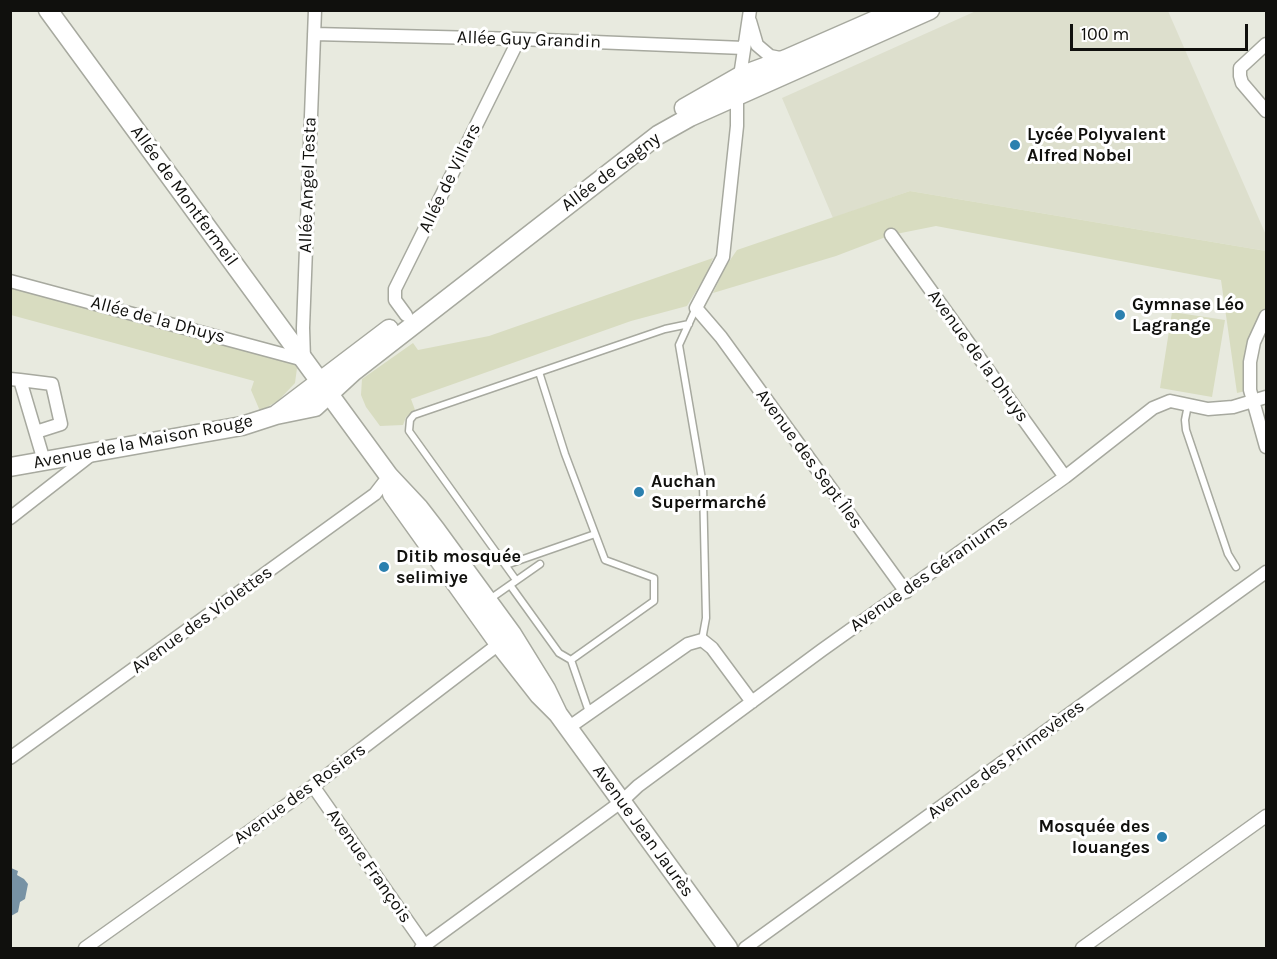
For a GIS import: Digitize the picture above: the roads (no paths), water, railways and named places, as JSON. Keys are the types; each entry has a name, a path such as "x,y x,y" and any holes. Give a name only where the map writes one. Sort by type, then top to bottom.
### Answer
{"main road":[{"name":"Allée de Montfermeil","path":"48,10 325,388"},
{"name":"Allée de Gagny","path":"325,388 406,315 649,130 740,76 786,59 898,10"},
{"name":"Allée de Gagny","path":"325,388 353,372 644,145 690,117 930,10"},
{"name":"Avenue de la Maison Rouge","path":"10,467 242,426 276,415 325,388"},
{"name":"Avenue Jean Jaurès","path":"325,388 388,476 431,522 488,601 505,639"},
{"name":"Avenue Jean Jaurès","path":"388,476 392,494 440,561 546,689 563,721 728,948"}],"street":[{"name":"Allée Angel Testa","path":"304,360 315,10"},
{"path":"750,13 757,45 770,56 786,59"},
{"path":"696,309 723,257 737,126 737,96 750,13"},
{"name":"Allée Guy Grandin","path":"314,34 744,48"},
{"name":"Allée de Villars","path":"406,315 395,300 395,289 519,39"},
{"path":"1266,44 1240,68 1242,84 1266,111"},
{"name":"Avenue de la Dhuys","path":"891,235 1065,477"},
{"name":"Allée de la Dhuys","path":"10,282 304,360"},
{"name":"Avenue des Sept Îles","path":"696,309 735,356 906,592"},
{"path":"1266,316 1254,342 1250,390 1266,447"},
{"path":"36,432 61,424 52,384 15,379 36,432 44,461"},
{"name":"Avenue des Géraniums","path":"423,947 621,802 638,786 822,650 1065,477 1161,404 1170,401 1208,409 1233,407 1266,397"},
{"path":"10,518 95,452"},
{"name":"Avenue des Violettes","path":"10,758 375,494 388,476"},
{"name":"Avenue des Primevères","path":"745,948 1266,572"},
{"name":"Avenue des Rosiers","path":"85,948 313,786 505,639"},
{"path":"563,721 589,712 688,644 702,640 712,648 752,702"},
{"name":"Avenue François","path":"313,786 423,947"},
{"path":"1082,948 1266,816"}],"lane":[{"path":"696,309 679,345 703,485 706,618 702,640"},
{"path":"516,580 409,431 408,426 414,415 665,329 689,324"},
{"path":"539,372 565,454 605,560 654,578 654,601 571,660"},
{"path":"1188,405 1186,430 1228,554 1236,567"},
{"path":"506,565 595,534"},
{"path":"440,561 456,573 478,603 488,601 540,564"},
{"path":"510,585 560,653 571,660 589,712"}],"water":[{"path":"11,868 18,871 17,875 28,884 25,899 20,902 18,912 11,916"}],"place":[{"name":"Lycée Polyvalent Alfred Nobel","path":"1015,145"},
{"name":"Gymnase Léo Lagrange","path":"1120,315"},
{"name":"Auchan Supermarché","path":"639,492"},
{"name":"Ditib mosquée selimiye","path":"384,567"},
{"name":"Mosquée des louanges","path":"1162,837"}]}
